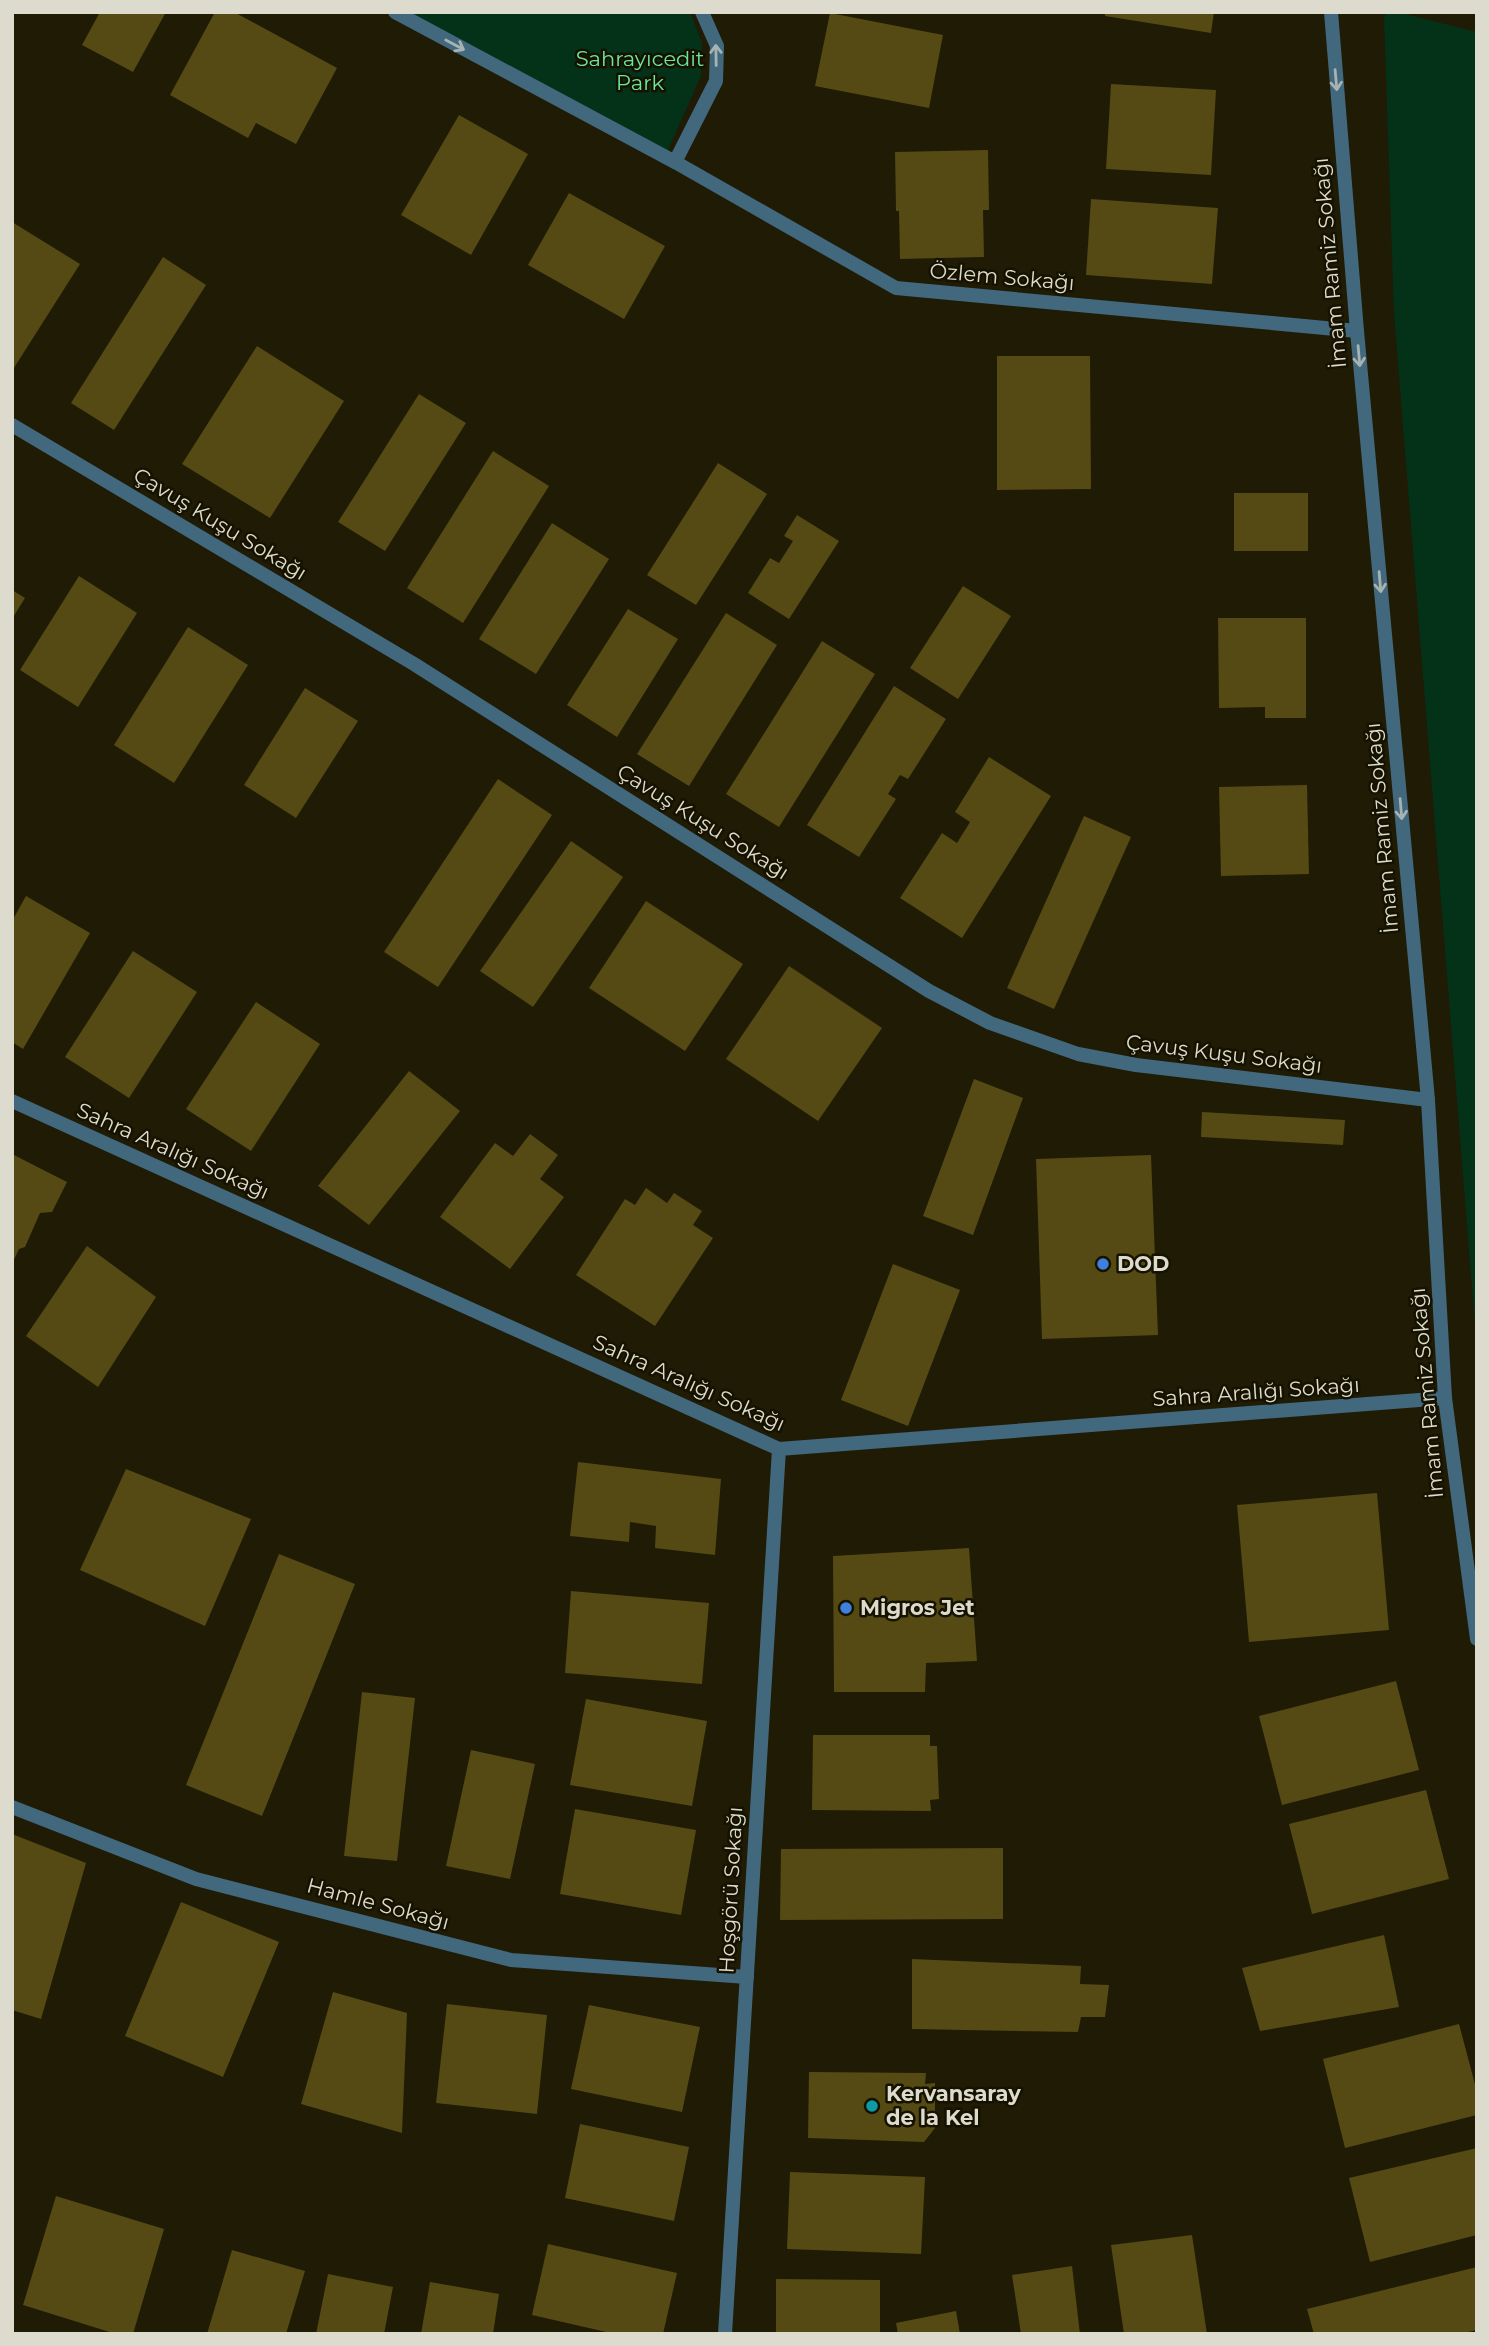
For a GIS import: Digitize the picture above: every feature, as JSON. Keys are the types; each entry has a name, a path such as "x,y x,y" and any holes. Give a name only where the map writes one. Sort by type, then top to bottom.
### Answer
{"street":[{"name":"Özlem Sokağı","path":"395,12 675,162 896,288 1357,331"},
{"path":"675,162 716,81 717,46 702,12"},
{"name":"İmam Ramiz Sokağı","path":"1331,12 1357,331 1428,1100 1445,1398 1477,1639"},
{"name":"Çavuş Kuşu Sokağı","path":"12,425 414,664 929,991 990,1023 1078,1054 1136,1065 1428,1100"},
{"name":"Sahra Aralığı Sokağı","path":"12,1101 779,1449 1445,1398"},
{"name":"Hoşgörü Sokağı","path":"725,2334 779,1449"},
{"name":"Hamle Sokağı","path":"12,1807 196,1879 511,1960 747,1977"}],"green space":[{"name":"Sahrayıcedit Park","path":"407,12 690,12 702,43 701,76 667,152"},
{"path":"1387,12 1397,12 1477,32 1477,1350 1394,313 1384,17"}],"building":[{"path":"100,12 166,12 133,72 82,45"},
{"path":"215,12 234,12 337,68 296,144 256,123 248,138 170,95"},
{"path":"1105,12 1214,12 1211,33 1105,16"},
{"path":"830,13 943,35 929,108 815,86"},
{"path":"1111,84 1216,90 1211,175 1106,169"},
{"path":"459,115 528,154 471,255 401,215"},
{"path":"988,150 989,210 983,210 984,257 900,259 895,152"},
{"path":"569,193 665,246 624,319 528,265"},
{"path":"1091,199 1218,208 1212,284 1086,275"},
{"path":"12,222 80,264 12,371"},
{"path":"163,257 206,285 114,430 71,403"},
{"path":"257,346 344,401 270,518 182,464"},
{"path":"997,356 1090,356 1091,489 997,490"},
{"path":"419,394 466,423 385,551 338,522"},
{"path":"493,451 549,486 463,623 407,588"},
{"path":"718,463 767,494 696,605 647,575"},
{"path":"1234,493 1308,493 1308,551 1234,551"},
{"path":"797,515 839,541 789,619 748,593 770,558 779,563 793,541 784,536"},
{"path":"552,523 609,559 536,674 479,639"},
{"path":"79,576 137,613 78,707 20,670"},
{"path":"963,586 1011,616 958,699 910,668"},
{"path":"12,590 25,598 12,619"},
{"path":"628,609 678,639 617,737 567,705"},
{"path":"726,613 777,645 689,786 637,754"},
{"path":"1218,618 1306,618 1306,718 1265,718 1265,707 1219,708"},
{"path":"188,627 248,665 174,783 114,745"},
{"path":"822,641 875,674 779,827 726,794"},
{"path":"894,686 946,719 908,779 900,775 888,794 896,799 859,857 807,825"},
{"path":"305,688 358,721 296,818 244,785"},
{"path":"989,757 1051,796 962,938 900,898 942,833 957,843 970,822 955,812"},
{"path":"498,779 552,815 438,987 384,952"},
{"path":"1307,785 1309,874 1221,876 1219,787"},
{"path":"1084,816 1131,837 1054,1009 1007,988"},
{"path":"571,841 623,877 533,1007 480,971"},
{"path":"26,896 90,933 23,1049 12,1042 12,921"},
{"path":"646,901 743,964 685,1051 589,988"},
{"path":"133,951 197,992 129,1098 65,1057"},
{"path":"789,966 882,1028 818,1121 726,1059"},
{"path":"256,1002 320,1044 251,1151 186,1109"},
{"path":"409,1071 460,1111 369,1225 318,1186"},
{"path":"974,1079 1023,1098 973,1235 923,1216"},
{"path":"1202,1112 1345,1120 1343,1145 1201,1137"},
{"path":"530,1134 558,1155 540,1179 564,1197 510,1269 440,1217 495,1143 513,1156"},
{"path":"12,1154 67,1182 52,1212 40,1213 25,1247 19,1249 12,1264"},
{"path":"1151,1155 1158,1335 1042,1339 1036,1159"},
{"path":"646,1188 667,1203 674,1193 702,1211 693,1225 713,1238 655,1326 576,1275 625,1199 635,1205"},
{"path":"87,1246 156,1297 98,1387 26,1336"},
{"path":"893,1264 960,1290 908,1426 841,1400"},
{"path":"578,1462 721,1479 715,1555 655,1548 656,1526 630,1522 629,1542 570,1536"},
{"path":"126,1469 251,1519 205,1626 80,1570"},
{"path":"1377,1493 1389,1630 1249,1642 1237,1505"},
{"path":"969,1548 977,1661 926,1663 925,1692 834,1692 833,1556"},
{"path":"279,1554 355,1584 262,1816 186,1785"},
{"path":"571,1591 709,1603 702,1684 565,1673"},
{"path":"1396,1681 1419,1770 1282,1805 1259,1716"},
{"path":"362,1692 415,1698 397,1861 344,1856"},
{"path":"586,1699 707,1721 692,1806 570,1785"},
{"path":"813,1735 930,1735 930,1746 937,1746 939,1799 930,1800 931,1811 812,1810"},
{"path":"471,1750 535,1764 510,1879 446,1866"},
{"path":"1426,1790 1449,1879 1312,1914 1289,1824"},
{"path":"575,1809 696,1830 681,1915 560,1894"},
{"path":"12,1834 86,1863 41,2019 12,2010"},
{"path":"1003,1848 1003,1919 780,1920 781,1849"},
{"path":"181,1902 279,1942 223,2077 125,2036"},
{"path":"1384,1935 1399,2007 1260,2031 1242,1968"},
{"path":"912,1959 1081,1966 1080,1984 1109,1985 1105,2017 1081,2017 1078,2032 912,2029"},
{"path":"333,1992 407,2013 402,2133 301,2104"},
{"path":"447,2004 547,2015 537,2114 436,2103"},
{"path":"589,2005 700,2027 682,2112 571,2089"},
{"path":"1459,2024 1477,2092 1477,2115 1345,2148 1323,2059"},
{"name":"Kervansaray de la Kel","path":"809,2072 926,2073 925,2084 935,2083 935,2128 924,2142 808,2138"},
{"path":"580,2124 689,2147 674,2221 565,2198"},
{"path":"1477,2148 1477,2235 1370,2262 1349,2178"},
{"path":"790,2172 925,2177 921,2254 787,2249"},
{"path":"56,2196 164,2229 133,2334 116,2334 23,2305"},
{"path":"1192,2235 1207,2334 1124,2334 1111,2245"},
{"path":"548,2244 677,2273 663,2334 615,2334 532,2315"},
{"path":"232,2250 305,2271 286,2334 207,2334"},
{"path":"1072,2266 1080,2334 1021,2334 1012,2275"},
{"path":"1477,2267 1477,2330 1460,2334 1314,2334 1307,2309"},
{"path":"328,2274 393,2287 384,2334 316,2334"},
{"path":"776,2279 880,2280 880,2334 776,2334"},
{"path":"430,2282 499,2294 493,2334 421,2334"},
{"path":"956,2311 960,2334 898,2334 896,2323"}],"place":[{"name":"DOD","path":"1103,1264"},
{"name":"Migros Jet","path":"846,1608"},
{"name":"Kervansaray de la Kel","path":"872,2106"}]}
